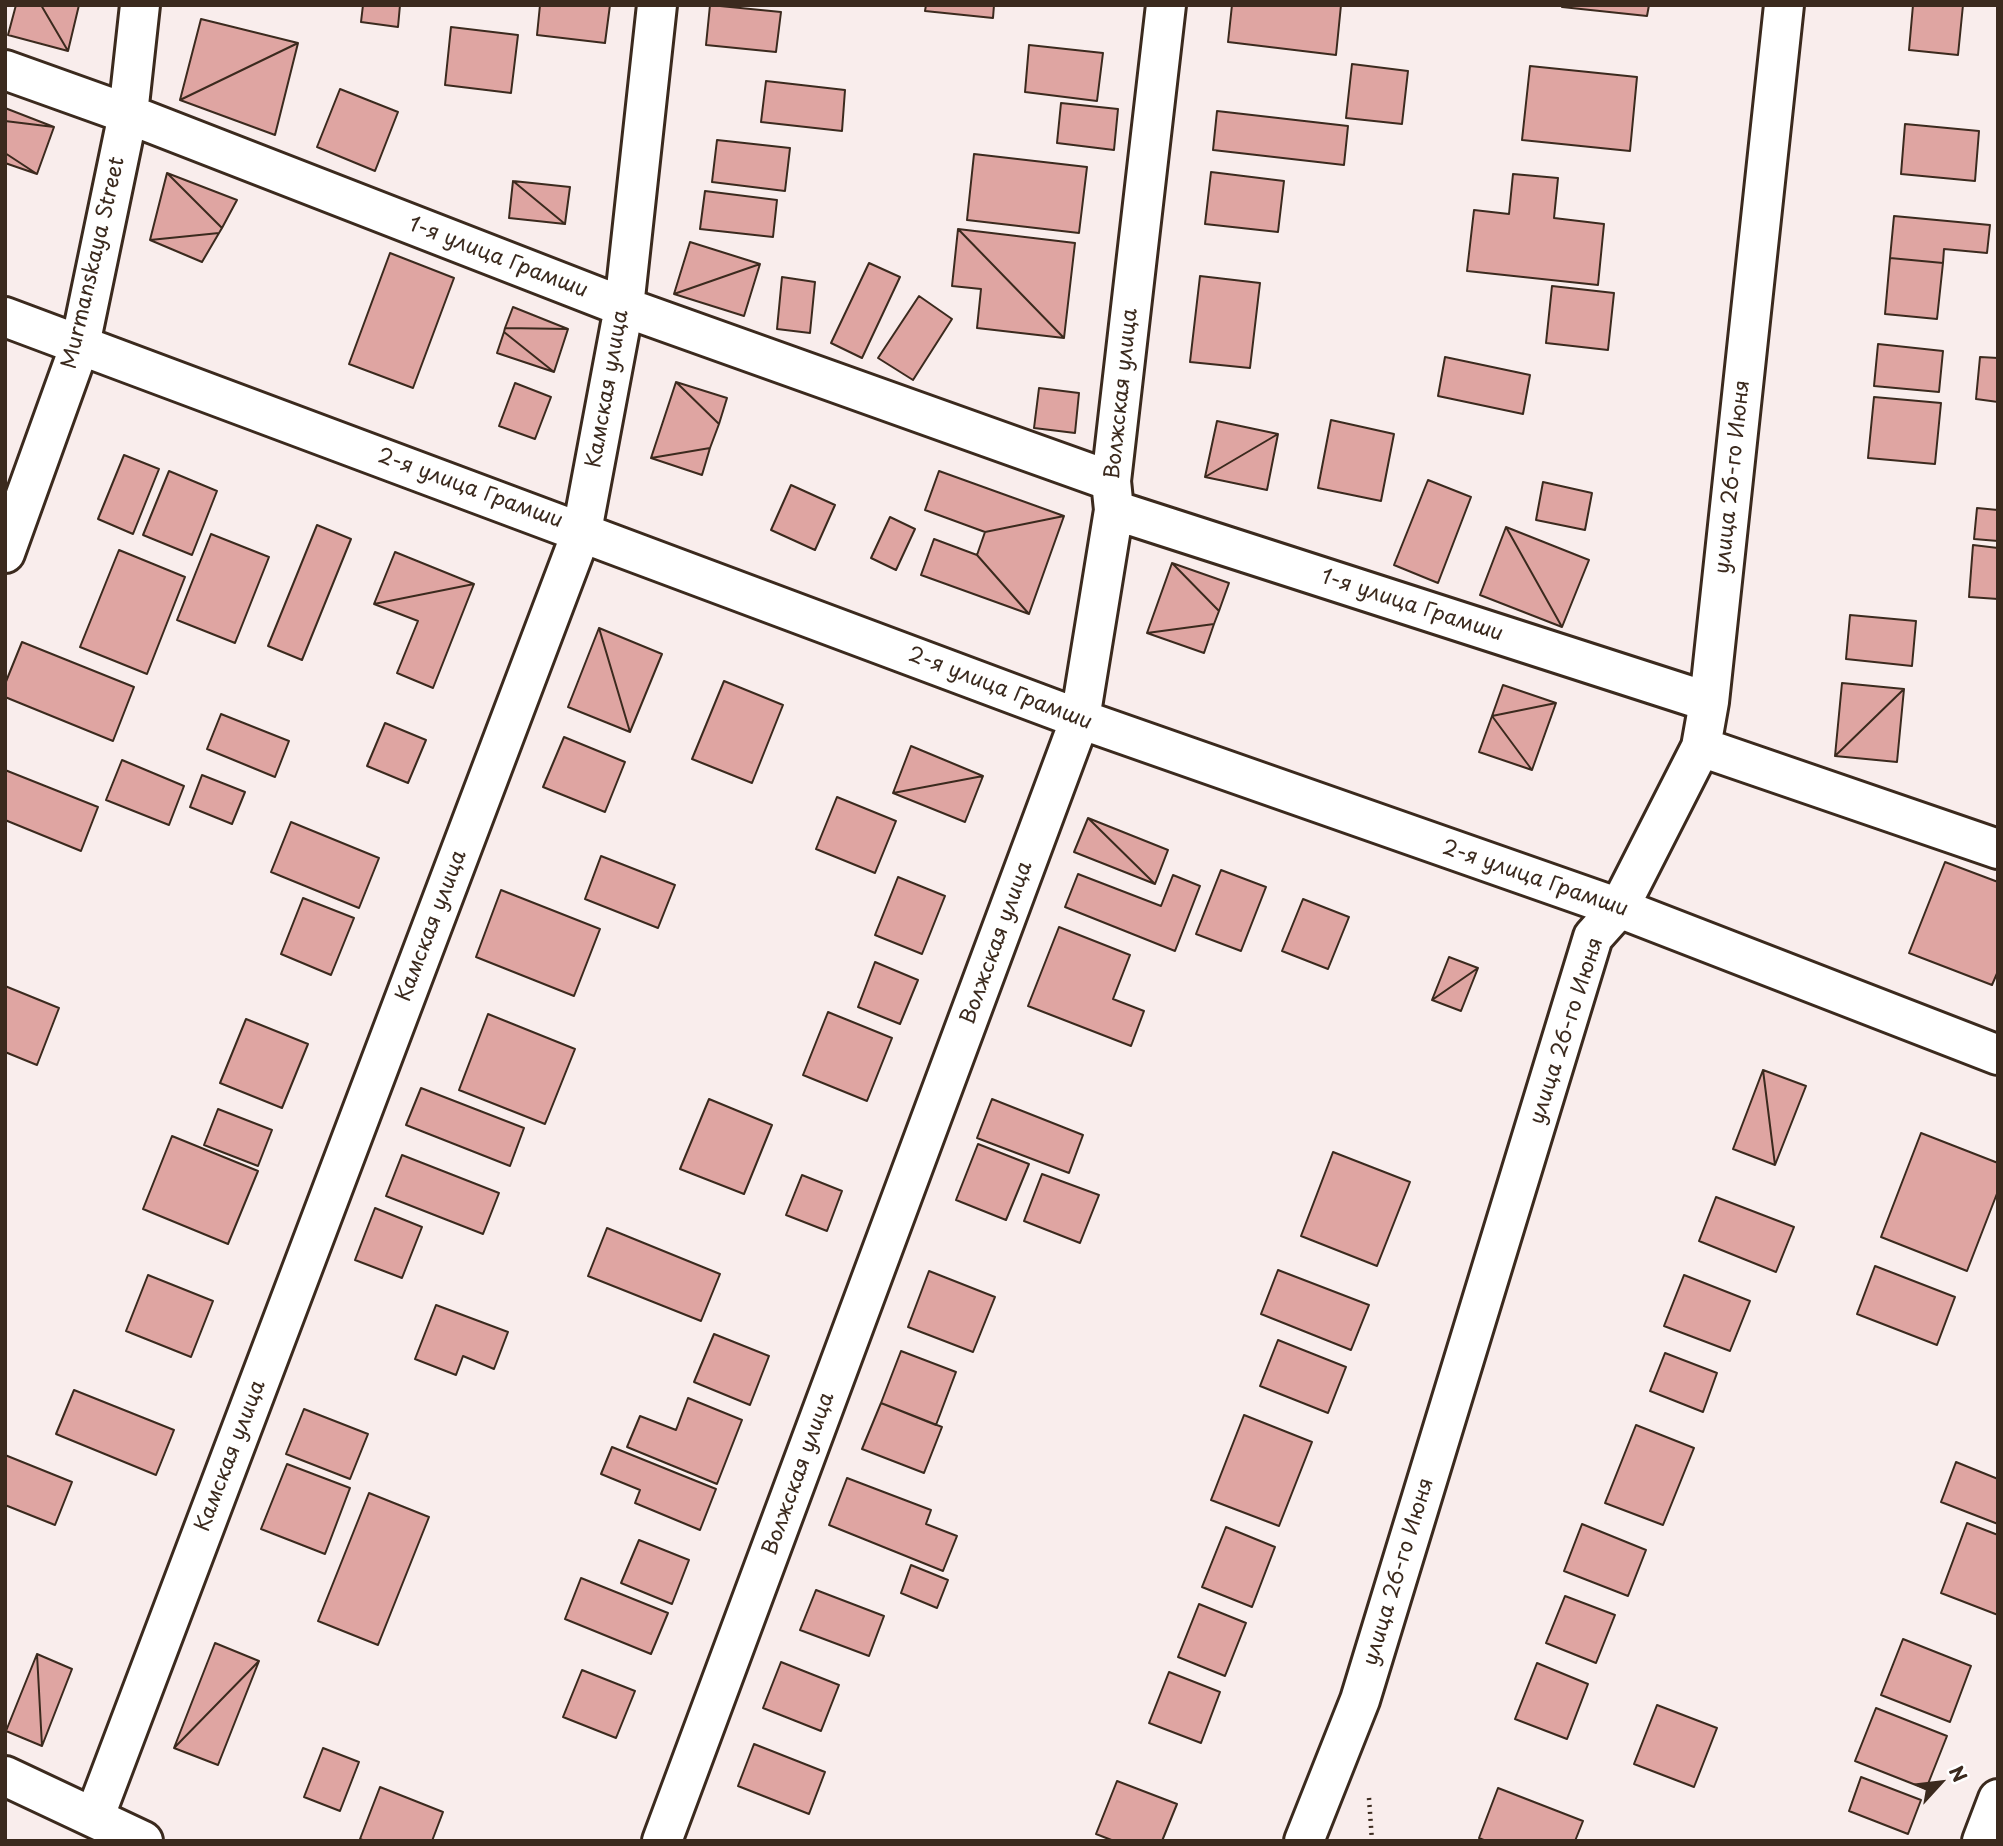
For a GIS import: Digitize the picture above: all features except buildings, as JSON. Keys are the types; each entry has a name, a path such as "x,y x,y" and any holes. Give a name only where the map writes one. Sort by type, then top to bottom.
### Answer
{"street":[{"name":"Murmanskaya Street","path":"5,553 80,345 128,114 140,5"},
{"name":"Камская улица","path":"94,1818 582,531 624,307 657,5"},
{"name":"Волжская улица","path":"662,1841 1080,719 1113,496 1166,5"},
{"name":"улица 26-го Июня","path":"1304,1841 1360,1700 1593,937 1619,908 1701,747 1709,702 1784,5"},
{"name":"1-я улица Грамши","path":"5,70 128,114 1113,496 1709,702"},
{"name":"2-я улица Грамши","path":"5,317 1080,719 1619,908 1998,1055"},
{"path":"1701,747 1998,849"},
{"path":"5,1776 143,1841"},
{"path":"1982,1841 1998,1798"}]}
